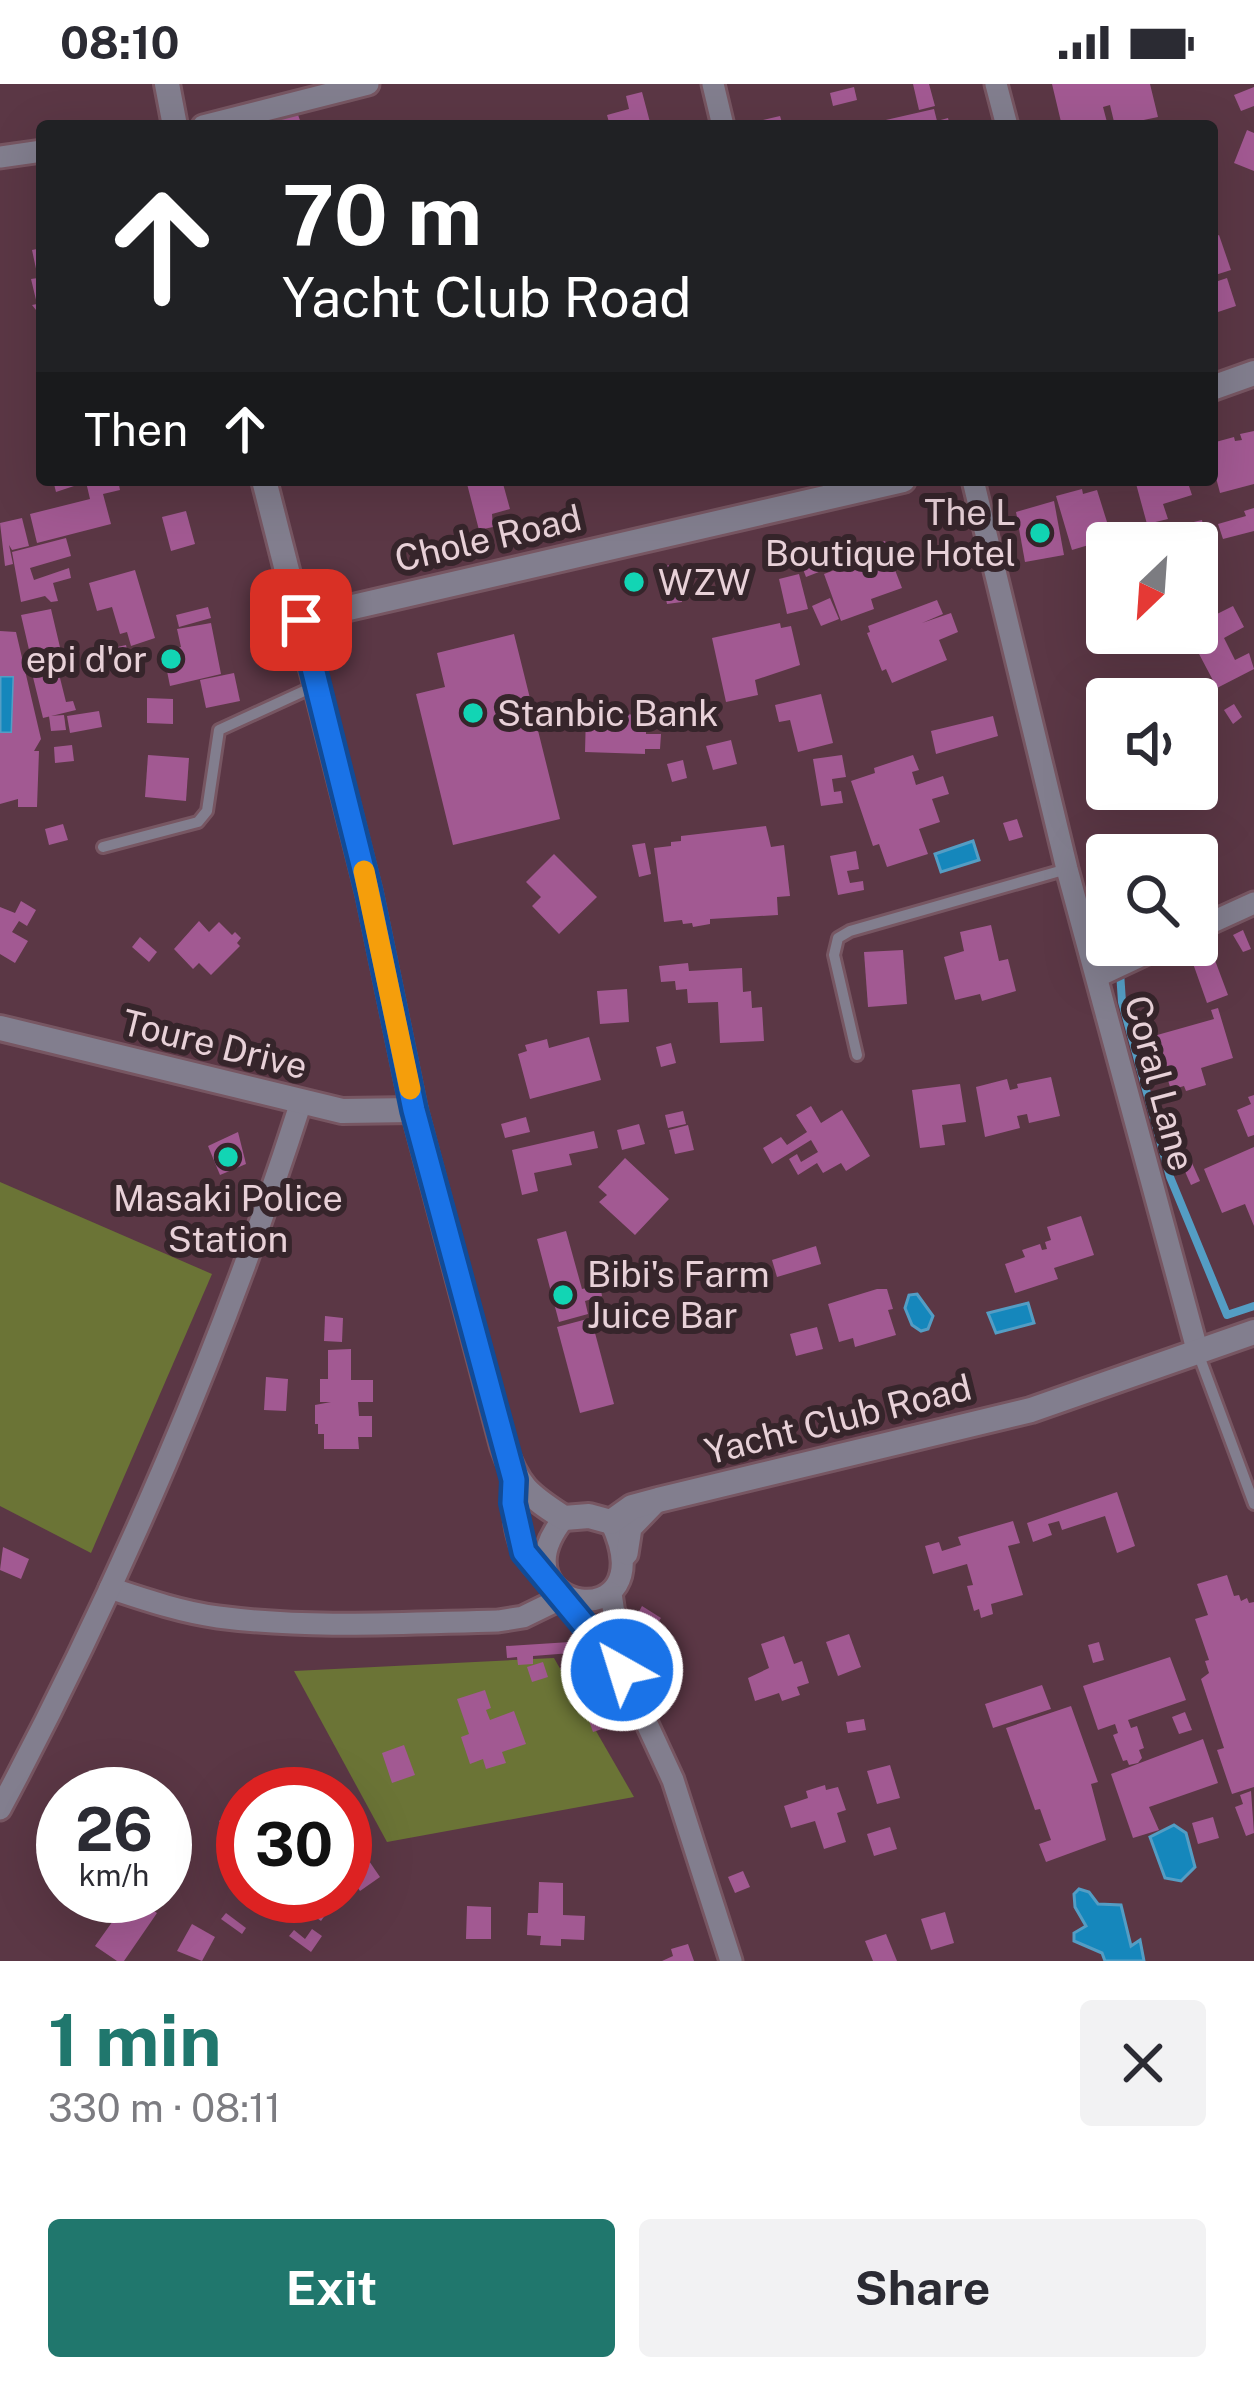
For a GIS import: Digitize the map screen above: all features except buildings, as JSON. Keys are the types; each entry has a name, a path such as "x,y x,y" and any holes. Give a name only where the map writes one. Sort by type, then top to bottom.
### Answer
{"street":[{"path":"167,84 175,120"},
{"path":"227,120 368,84"},
{"path":"712,84 721,120"},
{"path":"996,84 1005,120"},
{"path":"0,157 36,152"},
{"path":"1218,386 1254,373"},
{"path":"266,486 369,893 414,1110 514,1480 513,1503 524,1552 622,1670 673,1780 731,1961"},
{"name":"Chole Road","path":"301,620 810,490 847,486"},
{"name":"Coral Lane","path":"974,486 1067,868 1198,1353"},
{"path":"1218,919 1254,903"},
{"path":"1098,976 1119,966"},
{"name":"Toure Drive","path":"0,1028 342,1111 414,1110"},
{"path":"0,1808 110,1588 267,1208 301,1102"},
{"name":"Yacht Club Road","path":"564,1519 589,1516 611,1522 632,1508 658,1500 1030,1410 1254,1333"},
{"path":"514,1480 564,1519 549,1536 544,1556 547,1577"},
{"path":"110,1588 217,1617 498,1622 523,1617 564,1597 580,1602 611,1593 622,1579 631,1528 658,1500"},
{"path":"611,1522 626,1561"},
{"path":"611,1593 622,1670"}],"lane":[{"path":"103,847 198,823 207,811 218,730 318,685"},
{"path":"857,1055 834,955 838,938 1067,868"},
{"path":"1198,1353 1254,1504"}],"green space":[{"path":"0,1182 212,1274 91,1553 0,1506"},
{"path":"554,1658 634,1797 387,1842 372,1814 372,1767 346,1767 294,1671"}],"water":[{"path":"0,676 14,676 12,733 0,733"},
{"path":"973,841 979,860 941,872 935,854"},
{"path":"917,1294 933,1316 928,1329 921,1331 912,1325 905,1308 909,1295"},
{"path":"1028,1303 1034,1323 996,1333 988,1313"},
{"path":"1174,1825 1186,1833 1195,1867 1181,1881 1165,1878 1150,1837"},
{"path":"1079,1889 1089,1892 1098,1904 1121,1905 1131,1946 1140,1940 1144,1961 1105,1961 1102,1953 1074,1941 1074,1933 1086,1926 1075,1907 1074,1894"}],"waterway":[{"path":"1120,972 1122,1002 1170,1177 1227,1315 1254,1306"}],"slow traffic":[{"path":"364,871 410,1089"}],"place":[{"name":"The L Boutique Hotel","path":"1040,533"},
{"name":"WZW","path":"634,582"},
{"name":"epi d'or","path":"171,659"},
{"name":"Stanbic Bank","path":"473,713"},
{"name":"Masaki Police Station","path":"228,1157"},
{"name":"Bibi's Farm Juice Bar","path":"563,1295"}],"route":[{"path":"301,620 369,893 414,1110 514,1480 513,1503 524,1552 622,1670"}]}
